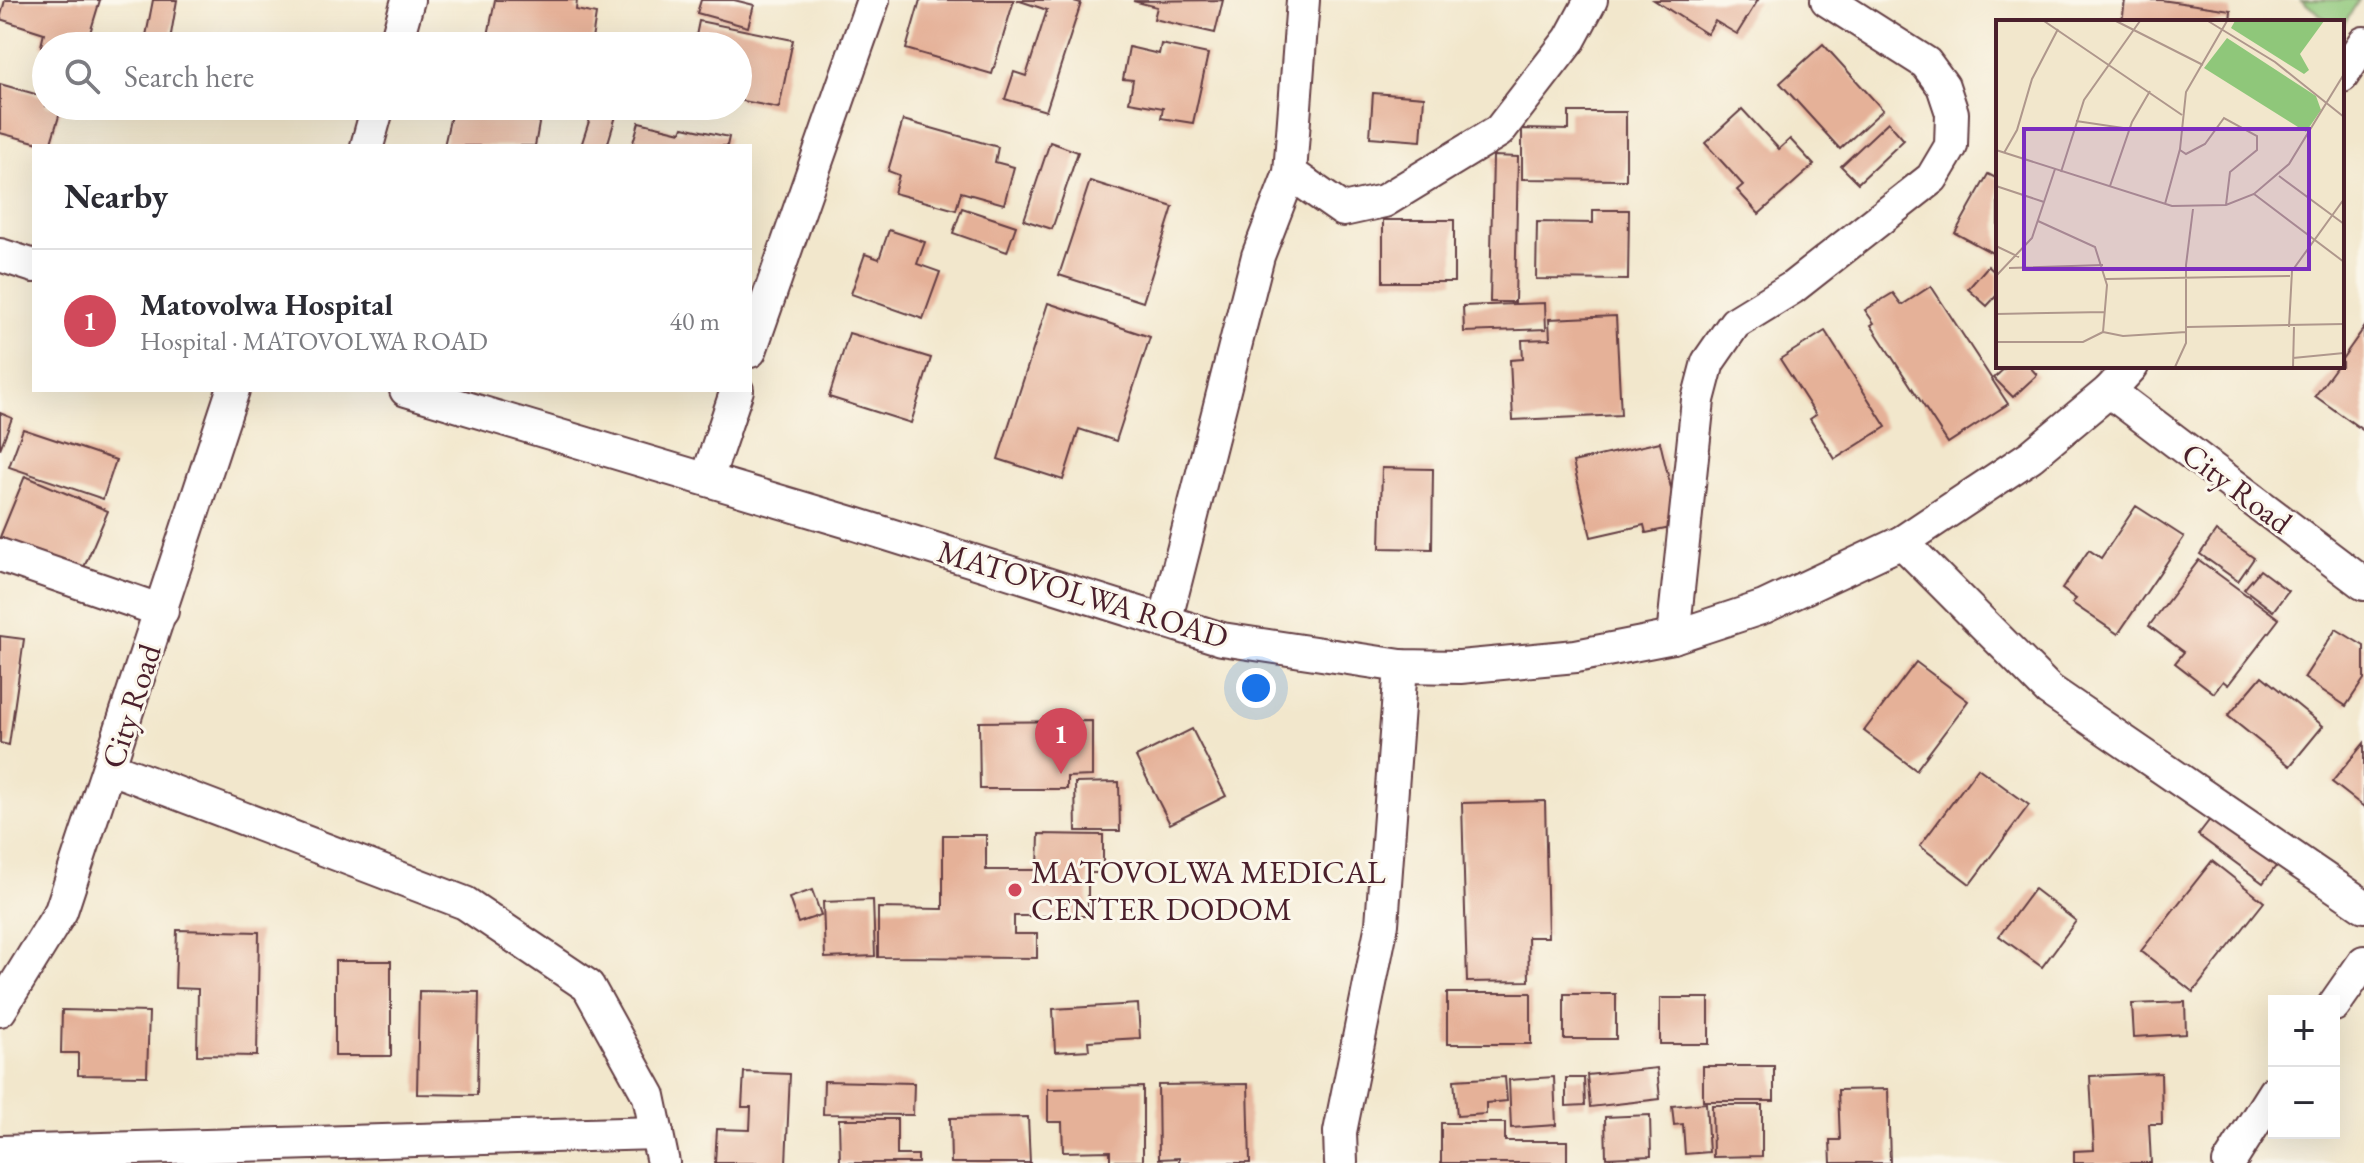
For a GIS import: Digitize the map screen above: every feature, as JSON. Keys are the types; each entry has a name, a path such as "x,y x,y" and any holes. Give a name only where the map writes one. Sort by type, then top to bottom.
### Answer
{"street":[{"path":"399,32 408,0"},
{"path":"752,345 872,0"},
{"path":"1165,622 1258,256 1290,173 1303,0"},
{"path":"1290,173 1343,210 1384,201 1419,182 1499,131 1570,39 1591,0"},
{"path":"1673,637 1698,400 1708,362 1735,323 1792,288 1932,178 1951,146 1952,113 1943,86 1926,63 1827,0"},
{"path":"2344,73 2364,43"},
{"path":"368,144 374,120"},
{"path":"0,255 32,265"},
{"name":"MATOVOLWA ROAD","path":"413,392 707,479 1222,639 1401,666 1460,667 1576,656 1673,637 1764,607 1902,542 2031,456 2109,391 2130,368"},
{"name":"City Road","path":"2109,391 2364,584"},
{"name":"City Road","path":"0,1010 61,911 111,768 232,392"},
{"path":"707,479 736,392"},
{"path":"1902,542 2049,690 2364,906"},
{"path":"0,555 162,611"},
{"path":"1341,1163 1340,1132 1382,924 1401,666"},
{"path":"0,1152 660,1148 649,1096 588,986 465,903 111,768"},
{"path":"2340,996 2364,962"},
{"path":"2229,1163 2268,1101"}],"green space":[{"path":"2301,0 2359,0 2344,24 2344,20 2327,20"}],"building":[{"path":"5,0 100,0 90,32 41,32 0,19"},
{"path":"153,0 177,0 171,32 147,32"},
{"path":"495,0 577,0 576,10 596,14 593,32 489,32"},
{"path":"701,0 734,0 754,5 748,27 697,13"},
{"path":"920,0 1014,0 992,74 906,49"},
{"path":"1017,0 1070,0 1081,3 1046,111 1005,99 1014,72 1026,76 1047,10"},
{"path":"1223,0 1215,33 1154,19 1157,7 1133,1"},
{"path":"1654,0 1758,0 1737,34 1715,21 1707,34"},
{"path":"2125,0 2161,0 2231,10 2230,20 2122,20"},
{"path":"699,21 793,40 779,108 752,103 752,32 697,32"},
{"path":"1161,44 1208,54 1193,123 1161,118 1163,108 1129,102 1133,80 1123,79 1129,47 1159,54"},
{"path":"1823,44 1883,110 1840,149 1780,83"},
{"path":"0,84 32,93 32,120 58,120 51,144 0,133"},
{"path":"1373,93 1424,97 1421,141 1370,137"},
{"path":"1742,109 1779,149 1790,139 1814,165 1759,214 1737,190 1743,185 1705,143"},
{"path":"1569,112 1626,112 1626,180 1522,179 1522,129 1569,130"},
{"path":"450,120 540,120 535,144 444,144"},
{"path":"589,120 615,120 608,144 582,144"},
{"path":"903,120 998,147 995,162 1014,167 1004,204 961,192 956,210 894,193 899,175 888,171"},
{"path":"639,122 681,132 683,127 729,137 727,144 633,144"},
{"path":"1888,122 1904,140 1858,183 1841,166"},
{"path":"1050,142 1078,152 1052,229 1024,220"},
{"path":"1493,156 1518,157 1515,302 1490,302"},
{"path":"1988,174 1996,178 1996,255 1955,233"},
{"path":"1090,181 1173,207 1143,302 1059,275"},
{"path":"962,208 1016,226 1007,252 953,233"},
{"path":"1593,210 1629,210 1628,280 1536,279 1537,222 1593,223"},
{"path":"1383,220 1454,220 1454,282 1383,282"},
{"path":"889,230 925,242 917,264 940,272 923,319 851,294 865,254 879,259"},
{"path":"1988,266 1996,273 1996,296 1987,306 1968,289"},
{"path":"1931,286 2008,404 1948,443 1871,325 1874,323 1865,310 1893,293 1902,305"},
{"path":"1048,303 1150,337 1116,441 1079,429 1063,480 998,459"},
{"path":"1545,303 1546,329 1464,332 1463,306"},
{"path":"1616,316 1621,415 1513,420 1510,360 1523,359 1522,340 1550,339 1549,319"},
{"path":"2364,328 2364,431 2315,396 2336,368 2344,368 2344,356"},
{"path":"1825,331 1886,427 1835,459 1810,419 1816,415 1780,359"},
{"path":"849,333 931,358 911,423 829,397"},
{"path":"2005,368 2031,368 2037,375 2013,397 1994,378"},
{"path":"0,413 12,418 0,449"},
{"path":"23,429 116,460 103,499 9,467"},
{"path":"1660,442 1680,526 1646,533 1644,525 1591,537 1573,462"},
{"path":"1382,468 1433,469 1432,549 1380,548"},
{"path":"25,476 108,511 82,572 0,537"},
{"path":"2136,506 2184,537 2118,634 2072,603 2076,599 2062,589 2089,550 2101,558"},
{"path":"2216,531 2254,558 2238,581 2200,554"},
{"path":"2199,560 2279,619 2228,685 2223,681 2214,693 2175,663 2184,652 2149,626"},
{"path":"2260,570 2288,591 2273,611 2244,589"},
{"path":"2336,629 2364,646 2364,679 2346,706 2304,678"},
{"path":"0,636 24,639 9,745 0,743"},
{"path":"1916,662 1968,701 1916,770 1864,731"},
{"path":"2262,676 2323,726 2290,766 2228,716"},
{"path":"1092,721 1092,776 1067,777 1067,789 980,789 979,722"},
{"path":"1192,729 1226,796 1170,824 1136,757"},
{"path":"2364,743 2364,807 2332,782"},
{"path":"1978,768 2029,805 1970,884 1920,846"},
{"path":"1119,782 1120,831 1076,831 1075,783"},
{"path":"1545,801 1548,937 1528,937 1529,981 1467,982 1462,803"},
{"path":"2215,813 2280,861 2263,883 2198,835"},
{"name":"MATOVOLWA MEDICAL CENTER DODOM","path":"1039,834 1103,835 1103,873 1088,873 1088,916 1014,916 1014,934 1037,934 1037,958 878,957 878,908 943,909 943,835 986,835 986,870 1038,870"},
{"path":"2212,861 2264,902 2193,992 2141,951"},
{"path":"2034,889 2076,921 2042,967 1999,936"},
{"path":"812,890 821,915 798,923 789,898"},
{"path":"873,900 875,956 825,958 823,902"},
{"path":"177,930 259,932 257,1056 197,1055 198,989 175,988"},
{"path":"335,961 391,961 391,1056 335,1056"},
{"path":"419,991 479,992 477,1095 417,1094"},
{"path":"1447,993 1531,993 1531,1044 1447,1044"},
{"path":"1564,994 1616,994 1616,1039 1564,1039"},
{"path":"1660,998 1709,998 1709,1044 1660,1044"},
{"path":"2185,1002 2186,1034 2134,1037 2132,1004"},
{"path":"1138,1004 1140,1038 1088,1041 1089,1050 1055,1052 1053,1009"},
{"path":"62,1010 149,1012 147,1076 78,1075 78,1053 61,1053"},
{"path":"1703,1066 1774,1066 1774,1101 1703,1101"},
{"path":"1657,1068 1660,1099 1590,1107 1587,1075"},
{"path":"744,1072 790,1074 786,1163 715,1163 717,1129 750,1130 751,1107 742,1107"},
{"path":"2161,1073 2162,1124 2149,1124 2151,1163 2074,1163 2074,1151 2094,1150 2090,1076"},
{"path":"1505,1077 1507,1101 1486,1103 1486,1114 1457,1116 1454,1080"},
{"path":"1554,1077 1556,1125 1511,1128 1509,1080"},
{"path":"1566,1078 1584,1078 1585,1105 1566,1106"},
{"path":"824,1081 914,1083 913,1115 823,1114"},
{"path":"1248,1084 1250,1163 1179,1163 1179,1158 1159,1159 1158,1085"},
{"path":"1143,1087 1143,1161 1110,1161 1110,1151 1063,1152 1062,1122 1048,1122 1048,1089"},
{"path":"1888,1089 1890,1163 1831,1163 1830,1140 1840,1140 1838,1090"},
{"path":"1706,1103 1709,1152 1685,1154 1683,1124 1674,1125 1672,1106"},
{"path":"1712,1105 1762,1105 1762,1156 1713,1157"},
{"path":"1650,1115 1651,1156 1606,1158 1605,1117"},
{"path":"1028,1117 1030,1163 951,1163 950,1118"},
{"path":"839,1119 897,1119 897,1155 918,1155 918,1163 840,1163"},
{"path":"1441,1123 1505,1123 1505,1141 1567,1141 1567,1163 1441,1163"}],"place":[{"name":"Matovolwa Hospital","path":"1061,774"},
{"name":"MATOVOLWA MEDICAL CENTER DODOM","path":"1015,890"}]}
